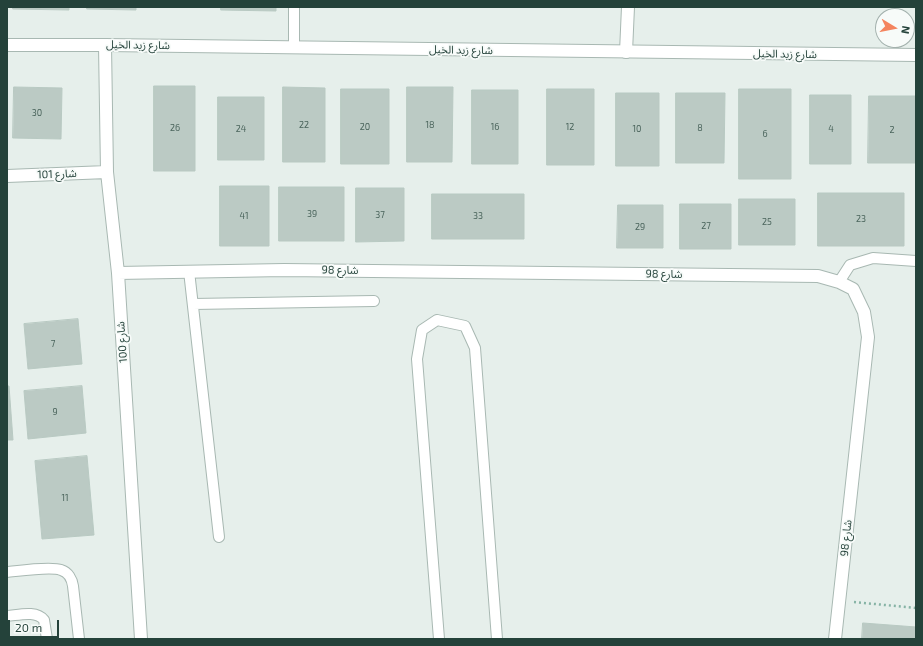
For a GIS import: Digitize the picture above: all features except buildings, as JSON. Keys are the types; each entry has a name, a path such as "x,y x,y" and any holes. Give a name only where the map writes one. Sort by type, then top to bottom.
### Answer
{"street":[{"path":"626,52 628,7"},
{"name":"شارع زيد الخيل","path":"7,45 916,55"},
{"name":"شارع 100","path":"105,45 107,172 118,273 141,639"},
{"name":"شارع 101","path":"7,176 107,172"},
{"name":"شارع 98","path":"118,273 284,270 818,276 839,282 853,290 864,312 868,337 835,639"}],"lane":[{"path":"294,7 294,48"},
{"path":"839,282 850,265 873,258 916,261"},
{"path":"189,271 219,537"},
{"path":"193,304 374,301"},
{"path":"439,639 417,360 422,330 437,320 465,326 475,348 497,639"},
{"path":"7,572 57,569 66,572 72,581 73,586 79,639"},
{"path":"7,616 38,615 44,620 47,639"}],"path":[{"path":"839,601 916,608"}]}
